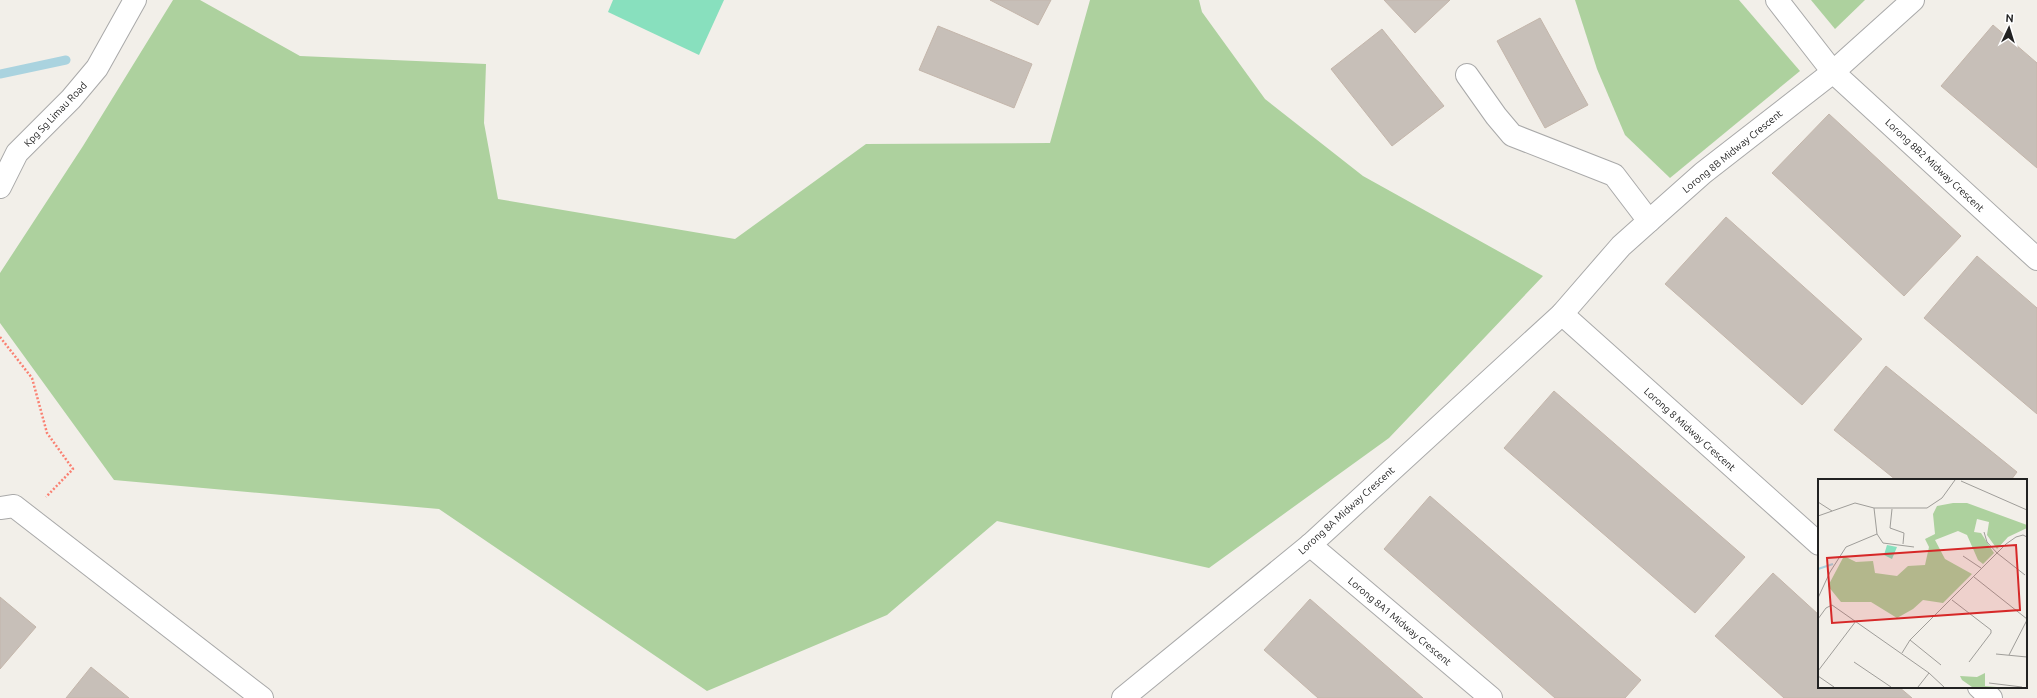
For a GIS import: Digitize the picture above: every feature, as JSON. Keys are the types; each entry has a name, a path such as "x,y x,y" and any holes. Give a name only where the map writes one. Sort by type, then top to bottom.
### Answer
{"street":[{"name":"Kpg Sg Limau Road","path":"0,187 17,153 72,99 97,68 135,0"},
{"name":"Lorong 8B2 Midway Crescent","path":"1777,0 1833,72 2037,259"},
{"name":"Lorong 8B Midway Crescent","path":"1562,314 1621,246 1649,220 1703,173 1833,72 1913,0"},
{"path":"1467,75 1496,116 1512,135 1614,175 1649,220"},
{"name":"Lorong 8 Midway Crescent","path":"1562,314 1818,543"},
{"name":"Lorong 8A Midway Crescent","path":"1123,698 1310,544 1562,314"},
{"path":"0,508 14,506 257,696"},
{"name":"Lorong 8A1 Midway Crescent","path":"1310,544 1491,698"},
{"path":"1980,688 1991,698"}],"path":[{"path":"0,338 32,378 47,433 73,469 27,516"}],"green space":[{"path":"173,0 200,0 300,56 486,64 484,123 498,199 735,239 866,144 1050,143 1090,0 1199,0 1202,12 1265,99 1363,176 1543,276 1389,438 1209,568 997,521 887,615 707,691 439,509 114,480 0,323 0,273 83,146"},
{"path":"613,0 724,0 699,55 608,12"},
{"path":"1575,0 1739,0 1800,71 1670,178 1625,135 1597,69"},
{"path":"1811,0 1865,0 1835,29"}],"building":[{"path":"990,0 1051,0 1038,25"},
{"path":"1384,0 1450,0 1415,33"},
{"path":"1540,18 1588,105 1545,128 1497,41"},
{"path":"1993,25 2037,63 2037,168 1941,86"},
{"path":"938,26 1032,64 1014,108 919,70"},
{"path":"1382,29 1444,106 1392,146 1331,69"},
{"path":"1829,114 1961,236 1904,296 1772,173"},
{"path":"1726,217 1862,339 1802,405 1665,284"},
{"path":"1977,256 2037,308 2037,414 1924,318"},
{"path":"1886,366 2017,472 2012,479 1895,479 1834,430"},
{"path":"1554,391 1745,557 1695,613 1504,448"},
{"path":"1430,496 1641,680 1625,698 1555,698 1384,549"},
{"path":"1773,573 1818,614 1818,688 1900,688 1912,698 1784,698 1715,636"},
{"path":"0,597 36,627 0,669"},
{"path":"1310,599 1423,698 1318,698 1264,650"},
{"path":"91,667 129,698 66,698"}],"waterway":[{"path":"0,74 66,60"}]}
